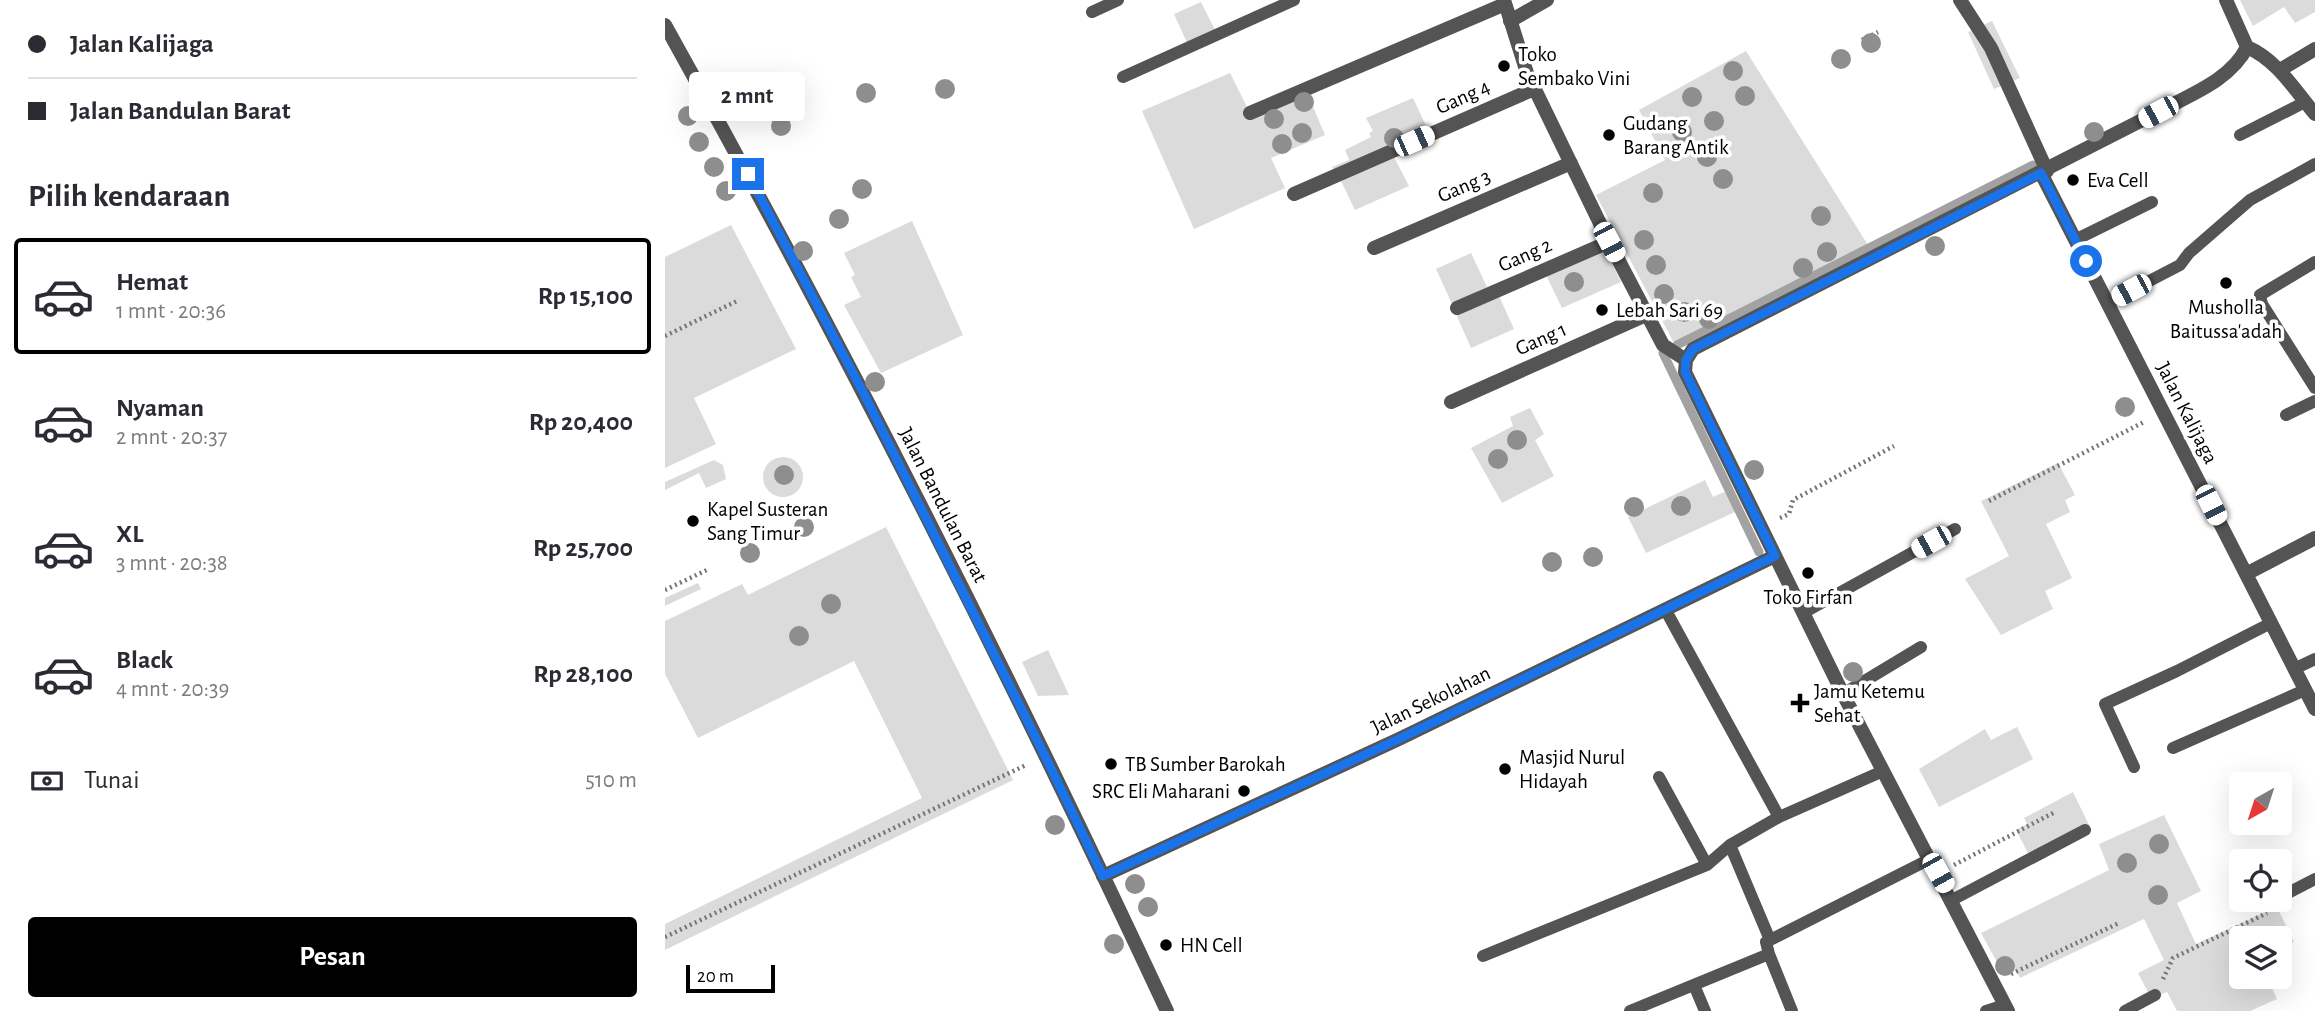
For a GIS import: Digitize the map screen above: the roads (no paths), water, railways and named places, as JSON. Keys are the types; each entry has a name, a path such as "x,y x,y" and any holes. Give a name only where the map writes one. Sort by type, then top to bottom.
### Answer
{"street":[{"path":"1510,21 1547,0"},
{"name":"Jalan Kalijaga","path":"1960,0 1991,48 2075,240 2315,709"},
{"path":"2226,0 2246,47 2261,53 2280,70 2315,114"},
{"path":"1250,114 1504,2 1534,89 1609,242 1663,345 1686,360"},
{"name":"Jalan Bandulan Barat","path":"665,25 779,230 1045,756 1167,1011"},
{"path":"2007,1008 1843,694 1685,372 1686,360 1693,349 2044,172 2217,79 2241,58 2246,47"},
{"path":"2280,70 2315,49"},
{"name":"Gang 4","path":"1294,194 1534,89"},
{"name":"Gang 3","path":"1374,248 1571,163"},
{"name":"Gang 2","path":"1457,308 1609,242"},
{"name":"Gang 1","path":"1451,402 1648,314"},
{"path":"2246,574 2315,538"},
{"name":"Jalan Sekolahan","path":"1103,876 1387,745 1775,556"}],"lane":[{"path":"1092,12 1118,0"},
{"path":"1123,77 1294,0"},
{"path":"2240,135 2305,102"},
{"path":"2107,303 2180,265 2189,253 2251,200 2315,164"},
{"path":"2075,240 2152,202"},
{"path":"2315,262 2260,295 2262,304 2315,388"},
{"path":"2286,415 2315,401"},
{"path":"1803,613 1955,529"},
{"path":"1664,609 1779,817"},
{"path":"2134,767 2105,704 2271,623"},
{"path":"1843,694 1921,648"},
{"path":"2294,669 2315,659"},
{"path":"2173,748 2305,690"},
{"path":"1483,956 1707,865 1730,845 1779,817 1883,771"},
{"path":"1659,777 1707,865"},
{"path":"1952,900 2085,830"},
{"path":"1730,845 1770,940"},
{"path":"1792,1011 1766,942 1930,859"},
{"path":"2292,891 2315,879"},
{"path":"1630,1011 1769,954"},
{"path":"1693,985 1705,1011"},
{"path":"2125,1011 2155,995"},
{"path":"1986,1011 2007,1008"}],"waterway":[{"path":"1677,345 2033,165"},
{"path":"1663,353 1759,552"}],"place":[{"name":"Toko Sembako Vini","path":"1504,66"},
{"name":"Gudang Barang Antik","path":"1609,135"},
{"name":"Eva Cell","path":"2073,180"},
{"name":"Musholla Baitussa'adah","path":"2226,283"},
{"name":"Lebah Sari 69","path":"1602,310"},
{"name":"Kapel Susteran Sang Timur","path":"693,521"},
{"name":"Toko Firfan","path":"1808,573"},
{"name":"Jamu Ketemu Sehat","path":"1800,703"},
{"name":"TB Sumber Barokah","path":"1111,764"},
{"name":"Masjid Nurul Hidayah","path":"1505,769"},
{"name":"SRC Eli Maharani","path":"1244,791"},
{"name":"HN Cell","path":"1166,945"}]}
